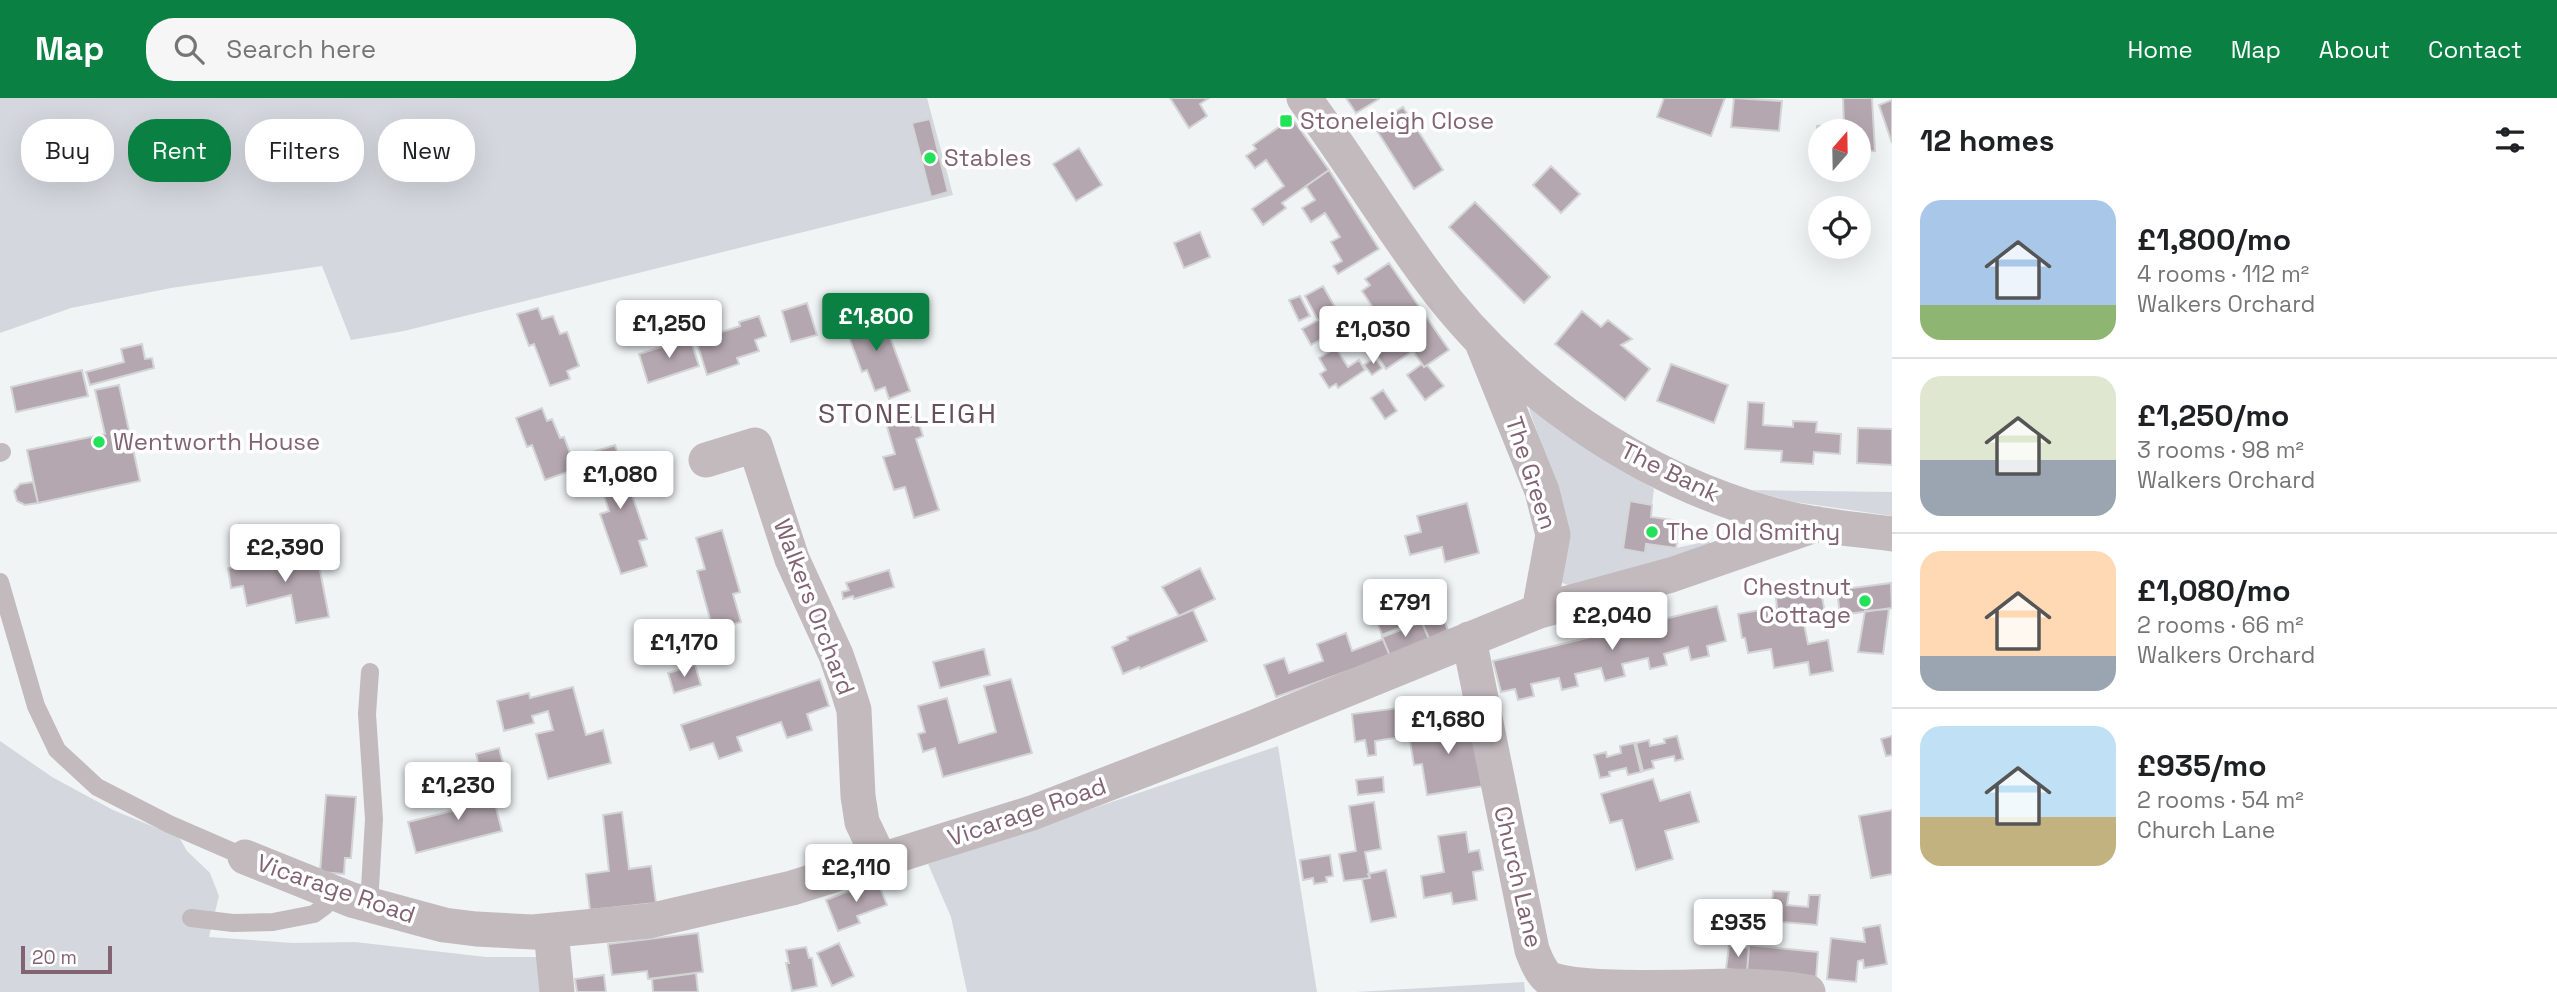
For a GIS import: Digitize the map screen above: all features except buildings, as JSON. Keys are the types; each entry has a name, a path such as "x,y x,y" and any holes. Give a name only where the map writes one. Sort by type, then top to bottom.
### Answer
{"street":[{"path":"1304,98 1429,279 1481,340"},
{"name":"The Bank","path":"1481,340 1522,378 1565,412 1661,473 1743,506 1778,516 1892,534"},
{"name":"The Green","path":"1481,340 1542,491 1553,535 1539,611"},
{"name":"Walkers Orchard","path":"706,460 755,445 792,559 829,638 854,710 858,796 862,822 881,862"},
{"path":"1469,639 1539,611 1671,575 1818,524"},
{"name":"Vicarage Road","path":"245,857 369,905 444,925 512,932 551,931 649,921 792,888 1032,813 1469,639"},
{"name":"Church Lane","path":"1469,639 1532,950 1549,978 1566,986 1597,991 1737,986 1808,992"},
{"path":"551,931 557,992"}],"lane":[{"path":"0,582 36,706 57,750 97,787 169,824 245,857"},
{"path":"369,672 367,714 374,819 369,905"},
{"path":"191,918 233,923 273,922 314,914 334,892"}],"shaded area":[{"path":"0,98 927,98 953,195 404,331 351,340 322,266 171,288 71,308 0,333"},
{"path":"1535,404 1593,450 1654,489 1652,505 1630,502 1623,549 1644,553 1646,544 1676,548 1709,541 1713,552 1573,587 1560,582 1549,466 1529,409"},
{"path":"1751,490 1892,492 1892,516 1788,501"},
{"path":"0,741 52,777 113,810 179,837 187,851 210,873 219,896 209,937 294,943 355,942 486,957 544,957 548,992 0,992"},
{"path":"1278,746 1317,992 967,992 951,917 928,864"},
{"path":"1524,982 1525,992 1356,992"}],"place":[{"name":"Stoneleigh Close","path":"1286,121"},
{"name":"Stables","path":"930,158"},
{"name":"Wentworth House","path":"99,442"},
{"name":"The Old Smithy","path":"1652,532"},
{"name":"Chestnut Cottage","path":"1865,601"}],"district":[{"name":"STONELEIGH","path":"908,413"}]}
